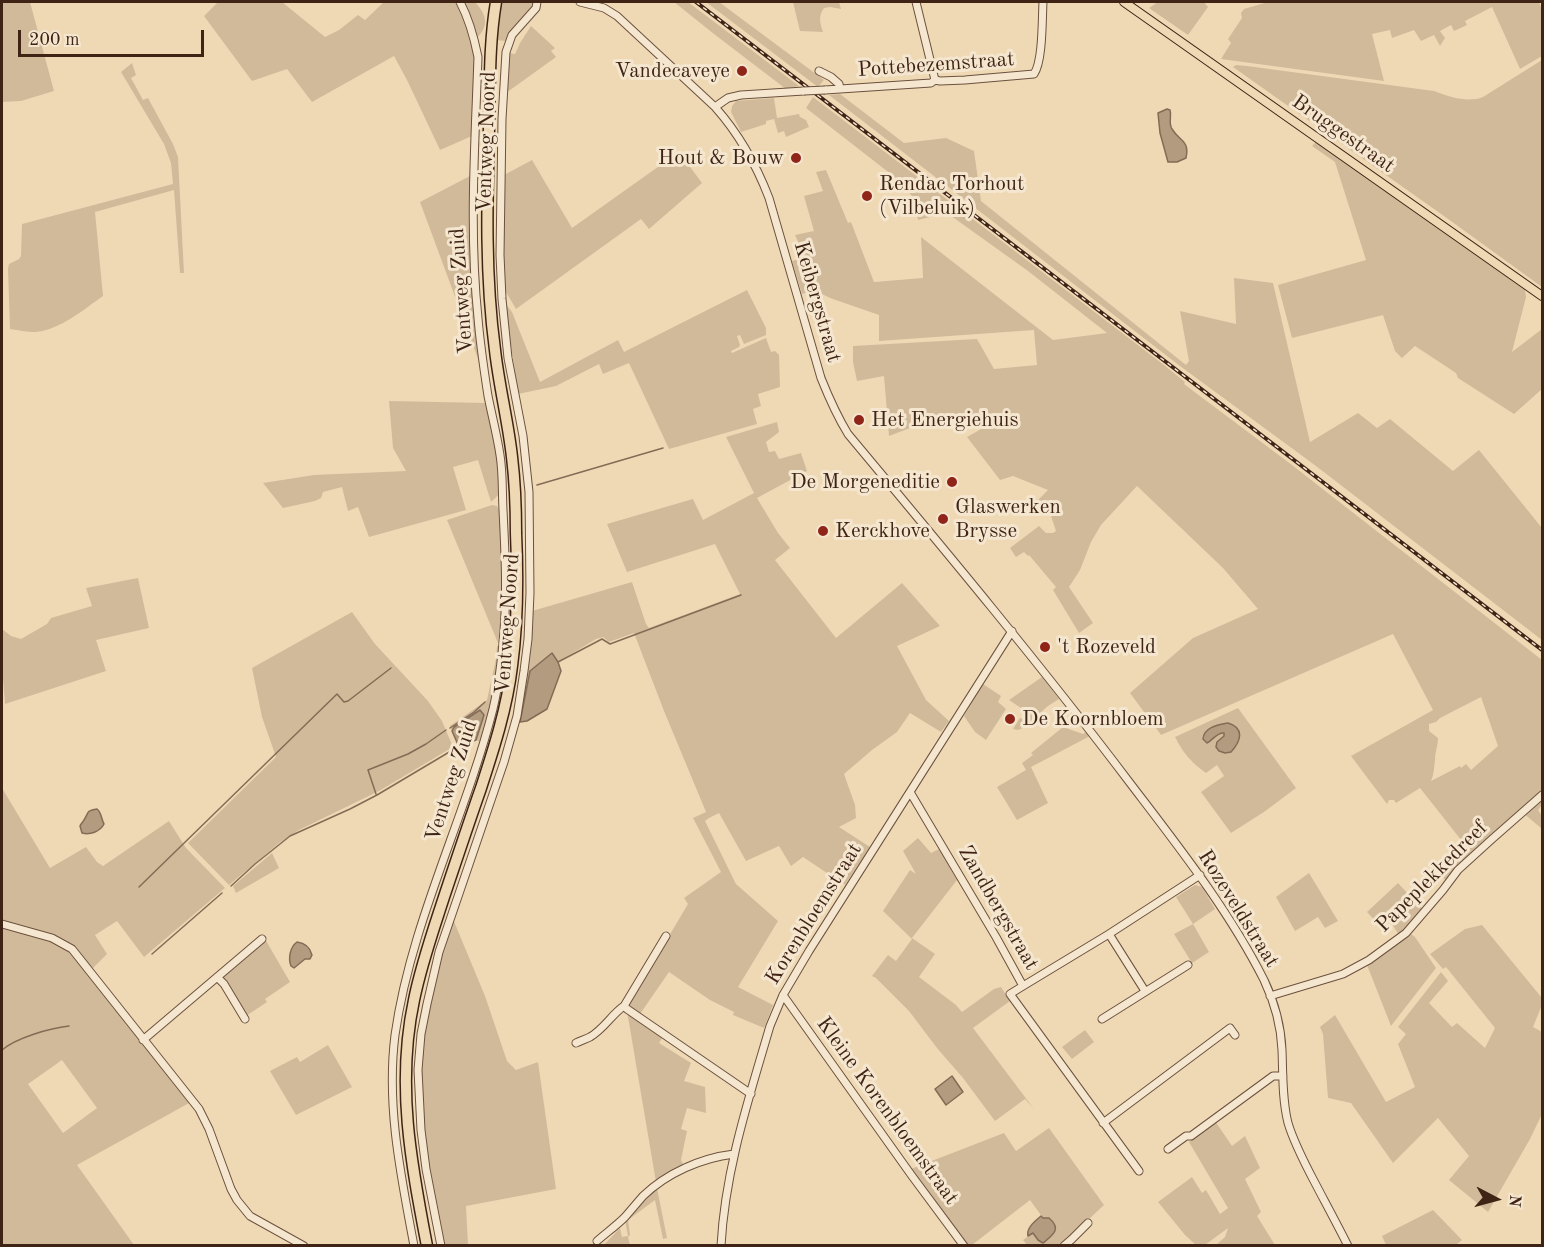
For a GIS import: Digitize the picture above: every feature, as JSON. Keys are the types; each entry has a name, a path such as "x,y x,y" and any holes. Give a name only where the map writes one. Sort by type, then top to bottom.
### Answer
{"highway":[{"path":"488,2 491,61"},
{"path":"427,1245 412,1171 407,1128 405,1071 409,1028 413,1001 427,948 505,709 516,633 518,586 515,488 509,432 495,350 487,254 491,61 496,2"}],"main road":[{"name":"Bruggestraat","path":"1124,2 1542,296"}],"street":[{"name":"Ventweg Zuid","path":"414,1245 394,1129 392,1067 395,1037 404,987 416,943 494,706 501,659 506,596 501,456 487,386 477,316 472,232 478,57 474,37 460,2"},
{"name":"Ventweg Noord","path":"441,1245 421,1130 418,1070 421,1034 440,952 517,716 528,639 529,492 523,436 508,358 501,299 500,255 502,119 507,52 513,34 536,8 537,2"},
{"name":"Keibergstraat","path":"580,2 604,8 616,16 715,106 745,146 769,198 822,378 839,419 848,434 1012,631"},
{"path":"916,2 935,80"},
{"name":"Pottebezemstraat","path":"715,106 728,98 741,95 1034,74 1040,54 1043,2"},
{"name":"Pottebezemstraat","path":"819,71 831,77 839,84 840,89"},
{"name":"Korenbloemstraat","path":"720,1245 724,1206 734,1154 770,1026 783,995 1012,631"},
{"name":"Rozeveldstraat","path":"1012,631 1200,875 1263,978 1280,1033 1286,1113 1292,1134 1300,1154 1348,1245"},
{"name":"Zandbergstraat","path":"910,792 1023,986 1200,875"},
{"name":"Papeplekkedreef","path":"1270,996 1343,974 1369,960 1406,933 1458,870 1542,795"},
{"path":"2,924 52,938 72,949 199,1109 237,1200 250,1216 304,1245"},
{"path":"1109,934 1145,992"},
{"path":"576,1043 590,1037 624,1006 666,936"},
{"path":"143,1040 262,939"},
{"path":"1102,1019 1188,965"},
{"path":"217,977 224,984 245,1019"},
{"path":"1010,994 1023,986"},
{"name":"Zandbergstraat","path":"1005,987 1139,1172"},
{"name":"Kleine Korenbloemstraat","path":"783,995 964,1245"},
{"path":"624,1006 751,1094"},
{"path":"1103,1123 1230,1028 1235,1035"},
{"path":"1168,1149 1186,1136 1191,1136 1273,1076 1283,1076"},
{"path":"597,1241 624,1218 644,1195 664,1180 689,1166 734,1154"},
{"path":"1064,1245 1088,1223"},
{"path":"1074,1237 1076,1245"}],"shaded area":[{"path":"2,2 30,2 54,91 21,101 2,102"},
{"path":"218,2 282,2 325,37 339,30 358,15 365,20 384,2 456,2 468,28 473,49 475,74 472,136 440,150 394,56 312,102 287,69 252,81 204,16"},
{"path":"464,2 475,2 484,15 484,29 477,38"},
{"path":"505,2 534,2 506,41 495,40 498,5"},
{"path":"674,2 688,2 799,86 786,89"},
{"path":"706,2 719,2 824,80 818,87"},
{"path":"793,2 839,2 841,9 824,8 820,20 823,32 800,31"},
{"path":"1158,2 1204,2 1208,7 1188,35 1149,8"},
{"path":"1268,2 1539,2 1542,10 1542,56 1520,69 1492,7 1465,21 1467,25 1454,31 1451,25 1440,31 1445,38 1440,46 1434,35 1421,41 1414,30 1392,38 1390,30 1372,34 1384,81 1221,59 1231,43 1228,39 1242,18 1241,13 1244,9"},
{"path":"531,26 555,48 551,51 556,57 506,93 509,53 515,54"},
{"path":"1542,60 1542,287 1233,67 1247,66 1434,91 1452,97 1477,99"},
{"path":"132,63 136,75 131,78 143,100 148,98 178,157 184,273 180,273 174,190 95,212 103,296 53,328 35,332 10,329 8,269 9,264 21,256 22,224 173,184 171,163 164,144 121,72"},
{"path":"840,94 904,143 946,138 974,151 981,201 1186,365 1189,361 1180,311 1236,324 1234,278 1273,283 1310,442 1358,413 1377,428 1390,419 1453,471 1479,450 1542,528 1542,640 1316,466 1180,366 829,95"},
{"path":"813,97 1164,365 1185,382 1184,384 1542,660 1542,805 1538,810 1542,816 1542,829 1522,812 1448,883 1440,874 1469,850 1420,788 1396,803 1394,800 1389,800 1387,804 1351,756 1433,710 1393,634 1161,735 1130,693 1193,638 1258,609 1223,568 1137,486 1101,525 1091,542 1080,570 1069,587 1093,623 1079,633 1053,590 1056,587 1029,555 1024,552 1016,557 1010,548 1039,526 1046,533 1056,531 1051,516 1037,501 1048,490 1013,476 1000,480 967,437 983,428 978,413 923,423 889,436 884,376 857,381 853,362 853,346 977,339 994,369 1037,365 1034,330 879,341 879,315 830,298 822,294 819,288 802,294 792,261 805,257 795,235 814,231 804,196 823,191 816,172 826,170 848,223 851,222 874,282 923,278 921,237 1053,340 1107,333 1028,271 947,213 918,220 915,200 901,182 806,108","holes":["1481,697 1498,746 1471,770 1466,764 1431,781 1438,738 1429,731 1429,724"]},
{"path":"774,98 777,118 799,114 806,120 809,127 786,137 784,131 778,133 774,119 741,132 731,112 736,101"},
{"path":"1170,110 1172,129 1185,144 1187,152 1186,158 1177,162 1168,162 1160,133 1158,113"},
{"path":"1316,142 1525,290 1526,297 1512,352 1542,329 1542,389 1514,414 1458,378 1456,373 1415,346 1402,358 1395,351 1383,315 1292,338 1278,285 1366,260 1335,162 1312,146"},
{"path":"679,152 702,183 649,229 641,219 516,309 503,283 504,175 532,160 572,228"},
{"path":"470,176 471,270 480,364 420,202"},
{"path":"747,290 766,328 766,335 744,344 740,335 737,336 740,345 731,351 732,353 766,338 771,352 775,351 779,355 780,387 758,394 761,406 753,409 757,424 669,449 629,363 603,374 599,364 556,386 518,394 505,303 512,312 540,382 618,340 624,352"},
{"path":"389,401 487,403 498,464 498,495 491,502 478,460 453,467 466,510 369,537 358,507 348,511 342,487 323,492 321,498 315,501 283,508 263,483 314,475 406,471 393,448"},
{"path":"777,422 779,432 766,442 769,452 775,451 779,459 801,453 807,471 757,498 790,548 775,560 836,638 902,583 940,626 897,646 926,700 949,721 941,732 910,713 897,732 844,774 855,805 856,818 839,827 870,847 845,885 803,857 791,866 779,846 746,861 719,813 705,821 736,884 778,921 738,987 773,1005 764,1028 733,1015 734,1012 710,1000 669,972 640,1014 628,1005 688,904 684,898 721,872 693,818 706,812 634,633 609,642 603,637 596,639 558,662 552,653 530,671 520,722 518,721 532,611 632,582 649,628 740,594 715,544 627,572 607,524 693,499 703,520 754,493 726,437"},
{"path":"492,505 497,506 501,514 503,596 500,644 447,520"},
{"path":"138,578 149,628 96,640 106,671 5,704 2,629 11,636 21,639 47,624 51,618 92,606 86,588"},
{"path":"352,612 375,644 428,701 442,721 453,747 379,791 299,830 279,843 229,885 188,843 276,757 262,717 252,668"},
{"path":"497,646 500,647 493,696 480,742 476,740 484,715 454,727 452,731 450,726 487,700"},
{"path":"552,653 561,671 547,709 527,721 520,722 530,671"},
{"path":"1042,677 1059,699 1023,728 1013,729 1027,712 1009,700"},
{"path":"983,684 1001,696 998,702 1006,709 986,740 975,732 964,716"},
{"path":"1238,708 1296,788 1231,833 1201,792 1224,776 1217,765 1206,773 1200,769 1188,757 1175,737"},
{"path":"480,710 484,715 476,740 459,747 452,731 454,727"},
{"path":"1228,723 1237,728 1240,735 1231,752 1225,753 1216,747 1224,733 1217,735 1207,743 1203,739 1209,729"},
{"path":"1063,727 1083,734 1086,732 1090,736 1031,767 1048,803 1017,820 997,787 1026,770 1022,763"},
{"path":"2,788 50,868 86,847 97,862 103,866 169,821 186,848 225,888 144,957 117,921 95,935 107,954 92,969 191,1102 77,1165 134,1245 2,1245","holes":["62,1060 97,1108 63,1133 28,1084"]},
{"path":"97,809 104,824 94,832 82,833 80,826 87,814"},
{"path":"918,838 931,853 939,849 957,880 912,938 935,954 919,977 962,1012 994,989 1001,987 1010,1001 973,1028 1034,1109 1025,1099 995,1121 909,1011 872,976 888,955 896,961 912,939 883,911 910,870 916,874 903,851"},
{"path":"272,853 279,868 236,893 233,886"},
{"path":"1309,873 1338,921 1325,928 1318,917 1295,931 1276,897"},
{"path":"1398,883 1424,911 1399,935 1390,921 1394,921 1400,900 1386,912 1387,918 1378,924 1367,912"},
{"path":"1195,885 1202,887 1215,909 1193,924 1176,897"},
{"path":"453,919 485,996 507,1061 516,1070 538,1062 556,1189 466,1206 468,1245 444,1246 424,1135 421,1061 433,992"},
{"path":"1193,924 1209,952 1192,963 1174,934"},
{"path":"1482,925 1542,998 1542,1005 1533,1027 1542,1032 1542,1114 1488,1212 1449,1180 1469,1156 1438,1118 1393,1163 1351,1103 1328,1098 1323,1034 1320,1027 1335,1015 1386,1102 1415,1087 1398,1044 1406,1034 1398,1027 1441,972 1448,981 1429,1003 1452,1027 1457,1023 1485,1048 1495,1028 1446,967 1443,969 1430,954 1465,929"},
{"path":"1411,934 1436,968 1391,1026 1367,965 1394,943"},
{"path":"265,939 290,982 265,999 267,1002 246,1016 220,977"},
{"path":"297,942 307,946 312,955 310,959 305,959 294,968 290,963 290,956"},
{"path":"627,1011 664,1035 659,1043 691,1063 684,1081 705,1087 706,1113 687,1108 681,1129 687,1131 681,1160 684,1166 656,1182"},
{"path":"1085,1030 1094,1042 1072,1059 1062,1047"},
{"path":"328,1045 352,1087 296,1115 270,1071 297,1057 300,1062"},
{"path":"952,1076 963,1092 946,1105 935,1089"},
{"path":"1215,1121 1232,1146 1245,1136 1260,1168 1245,1179 1261,1212 1257,1216 1275,1245 1216,1245 1225,1237 1228,1228 1205,1245 1196,1245 1158,1202 1192,1177 1202,1193 1206,1190 1220,1214 1228,1208 1189,1142"},
{"path":"1049,1128 1104,1205 1058,1245 1027,1245 1023,1240 1033,1233 1043,1243 1055,1232 1056,1227 1043,1218 1030,1200 972,1245 967,1245 911,1169 1004,1133 1016,1151"},
{"path":"657,1188 667,1238 663,1239 655,1200 628,1220 630,1245 603,1246 620,1228 622,1237 628,1236 625,1220"},
{"path":"1433,1210 1462,1240 1456,1245 1386,1245 1382,1236"},
{"path":"1041,1216 1049,1218 1055,1225 1055,1232 1043,1243 1033,1233 1028,1236 1028,1230"}],"waterway":[{"path":"537,485 663,448"},
{"path":"558,662 602,639 610,644 741,595"},
{"path":"139,887 337,694 344,702 348,701 391,668"},
{"path":"450,728 485,702"},
{"path":"376,794 368,770 408,754 446,730"},
{"path":"231,886 290,836 377,795 451,751"},
{"path":"152,954 222,893"},
{"path":"2,1050 34,1034 69,1026"}],"railway":[{"path":"696,2 1542,650"}],"place":[{"name":"Vandecaveye","path":"742,71"},
{"name":"Hout & Bouw","path":"796,158"},
{"name":"Rendac Torhout (Vilbeluik)","path":"867,196"},
{"name":"Het Energiehuis","path":"859,420"},
{"name":"De Morgeneditie","path":"952,482"},
{"name":"Glaswerken Brysse","path":"943,519"},
{"name":"Kerckhove","path":"823,531"},
{"name":"'t Rozeveld","path":"1045,647"},
{"name":"De Koornbloem","path":"1010,719"}]}
